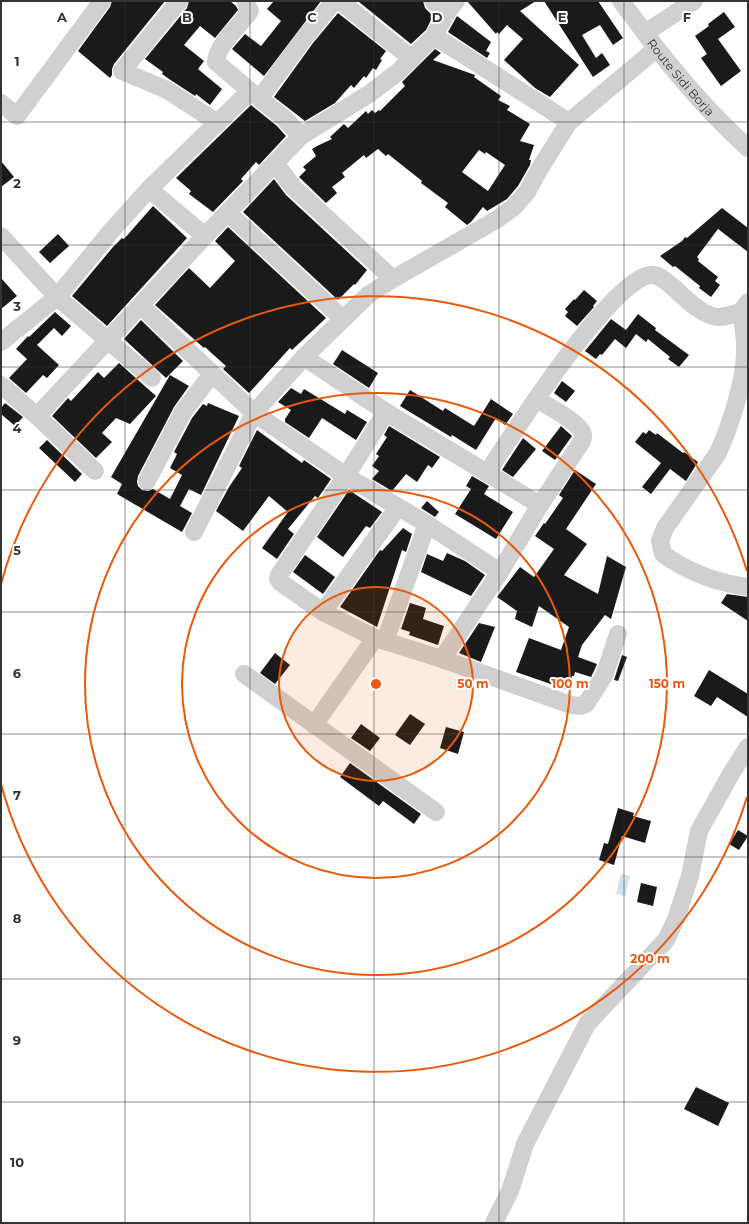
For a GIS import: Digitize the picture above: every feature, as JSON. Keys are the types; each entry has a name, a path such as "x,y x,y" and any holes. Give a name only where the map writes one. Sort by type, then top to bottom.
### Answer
{"street":[{"path":"1,103 17,116 102,1"},
{"path":"179,1 122,71 167,90 218,123"},
{"path":"1,342 57,297 112,230 149,189 218,123 255,94 305,37 334,1"},
{"path":"340,1 412,58"},
{"path":"37,416 205,236 228,214 301,136 370,94 398,72 434,36 451,7 433,1"},
{"name":"Route Sidi Borja","path":"621,1 656,49 702,104 748,148"},
{"path":"645,33 694,1"},
{"path":"251,4 216,56 216,62 284,118 301,136"},
{"path":"434,36 569,122"},
{"path":"194,532 254,413 304,357 368,295 496,220 514,207 527,192 569,122 656,49"},
{"path":"276,163 293,187 393,279"},
{"path":"149,189 205,236"},
{"path":"228,214 343,319"},
{"path":"1,236 57,297 152,378"},
{"path":"487,473 536,399 571,351 603,310 630,286 644,278 654,275 662,278 693,305 711,316 725,317 745,307 747,352 740,389 718,454 665,528 660,541 663,554 677,564 702,576 732,585 748,587"},
{"path":"141,306 254,413 346,476 426,524 500,572"},
{"path":"304,357 386,412 540,505"},
{"path":"147,481 183,412 212,374"},
{"path":"1,385 37,416 95,471"},
{"path":"442,659 500,572 540,505 582,441 584,435 577,424 536,399"},
{"path":"386,412 346,476 279,575 278,579 280,582 323,612 380,639 442,659 571,705 581,706 586,704 604,676 618,634"},
{"path":"323,612 398,507"},
{"path":"314,725 380,639 426,524"},
{"path":"244,674 436,812"},
{"path":"494,1223 510,1192 525,1144 587,1024 666,940 676,919 690,876 699,831 732,772 748,747"}],"water":[{"path":"621,874 630,876 625,896 616,894"}],"building":[{"path":"112,1 165,1 114,64 110,78 78,51 110,7"},
{"path":"189,1 230,1 238,10 215,38 200,26 184,45 204,61 198,69 222,89 210,105 196,94 195,96 169,79 162,74 163,72 145,59 187,8"},
{"path":"274,1 321,1 264,76 232,49 245,34 261,46 281,21 267,9"},
{"path":"423,1 425,8 433,16 426,30 411,44 359,2"},
{"path":"467,1 536,1 520,11 579,65 550,97 535,88 504,60 523,39 507,25 499,34 497,32 496,34"},
{"path":"544,1 598,1 623,38 613,45 600,25 582,35 596,58 602,53 610,65 593,77"},
{"path":"724,12 735,27 718,39 741,71 721,86 701,58 707,54 695,36 709,26 708,24"},
{"path":"338,13 386,51 380,59 382,60 376,70 373,68 366,78 364,76 354,88 351,85 335,103 305,121 274,97 313,43"},
{"path":"457,16 491,42 486,51 490,53 487,58 448,32"},
{"path":"435,49 441,53 433,60 475,75 474,77 501,96 498,100 510,106 507,110 530,124 520,141 534,145 529,160 531,160 530,165 518,186 507,199 487,211 483,207 467,225 445,207 448,203 421,183 422,181 388,154 386,156 378,149 366,158 364,155 342,173 345,177 332,187 337,193 326,203 299,177 306,170 303,167 316,156 312,149 332,139 330,137 344,124 348,128 366,111 368,114 372,110 375,113 379,110 380,111 405,86 402,82","holes":["479,150 485,154 486,152 505,165 488,191 462,172"]},
{"path":"251,105 277,126 286,136 259,165 256,162 241,179 243,181 213,212 189,194 191,191 176,178"},
{"path":"1,161 14,177 1,187"},
{"path":"274,179 286,195 367,270 355,285 354,284 338,300 243,212"},
{"path":"153,206 187,238 107,326 72,296 113,247 122,238 124,239"},
{"path":"722,208 748,228 748,252 718,229 697,257 699,259 698,261 718,277 715,281 720,285 711,297 699,288 700,286 660,256 682,241 685,237 687,238"},
{"path":"228,227 326,318 292,350 290,348 249,393 223,369 226,366 155,305 189,268 210,288 235,261 215,241"},
{"path":"58,234 69,246 50,263 39,252"},
{"path":"1,278 17,296 1,309"},
{"path":"584,290 597,301 593,306 594,307 577,326 565,316 568,312 565,309"},
{"path":"55,312 71,326 62,336 54,328 37,345 59,365 47,378 43,375 26,393 9,378 27,359 16,349"},
{"path":"638,314 656,328 655,330 689,355 679,367 668,359 670,357 648,339 646,342 636,334 626,348 615,339 602,355 600,354 596,359 585,351 611,319 626,330"},
{"path":"141,320 183,361 166,378 124,339"},
{"path":"342,350 378,373 369,388 333,364"},
{"path":"119,363 156,396 130,424 116,418 102,433 112,442 96,458 52,416 68,398 71,401 98,372 104,378"},
{"path":"170,375 189,386 174,407 138,476 138,486 142,490 148,491 153,489 170,499 182,475 170,468 177,454 174,452 192,418 203,404 207,406 208,403 239,416 201,495 189,489 180,506 192,513 182,532 117,494 122,484 111,477"},
{"path":"562,381 575,391 566,402 554,393"},
{"path":"291,388 301,394 304,389 345,414 347,410 367,422 356,440 322,418 309,438 285,422 285,419 291,410 278,402"},
{"path":"410,390 443,411 445,408 474,426 491,399 513,414 505,425 496,418 476,450 452,435 451,437 400,406"},
{"path":"5,403 23,417 15,426 1,414 1,408"},
{"path":"389,426 440,457 432,468 428,465 417,482 406,474 392,491 372,479 379,471 372,466 379,456 376,454 387,437 384,435"},
{"path":"561,426 572,436 555,460 542,451"},
{"path":"257,430 302,463 304,460 331,479 318,498 315,496 288,529 294,534 277,559 262,548 288,512 269,496 243,531 216,511 229,487 242,468 239,466"},
{"path":"649,430 656,435 657,433 683,453 684,452 698,462 686,481 670,469 651,494 642,487 661,463 635,442 643,432 646,434"},
{"path":"523,438 536,449 513,477 502,470"},
{"path":"47,440 82,474 75,482 39,448"},
{"path":"575,470 596,484 566,529 587,544 564,575 598,594 607,556 626,567 611,619 605,615 582,645 578,657 597,664 594,671 591,677 575,672 574,676 572,676 568,690 516,672 529,638 561,650 569,627 539,606 532,627 515,619 517,611 497,597 520,567 534,577 554,549 535,536 563,498 559,495"},
{"path":"472,476 489,486 484,494 513,512 496,539 455,514 471,489 466,486"},
{"path":"349,490 382,512 370,528 366,526 343,557 317,537"},
{"path":"427,501 439,512 435,517 421,508"},
{"path":"403,528 412,534 406,552 402,550 377,627 340,607 380,550 382,551"},
{"path":"447,553 465,561 485,575 471,596 421,572 427,554 443,561"},
{"path":"305,555 335,577 323,594 293,572"},
{"path":"727,594 748,597 748,621 721,603"},
{"path":"410,603 426,608 423,619 444,626 438,645 409,635 410,632 401,629"},
{"path":"479,623 495,627 481,662 459,653"},
{"path":"275,653 290,665 275,684 260,673"},
{"path":"622,655 627,657 618,681 614,680"},
{"path":"709,670 748,694 748,717 717,697 711,706 694,696"},
{"path":"410,714 425,724 410,745 395,735"},
{"path":"361,724 380,738 370,751 351,738"},
{"path":"446,727 464,732 458,754 440,748"},
{"path":"350,763 421,814 414,824 383,801 379,806 340,777"},
{"path":"618,808 634,813 633,816 651,821 645,843 622,836 614,865 599,860 604,843 608,844"},
{"path":"738,830 748,836 739,850 729,844"},
{"path":"641,883 657,887 653,906 637,902"},
{"path":"696,1087 729,1103 718,1126 684,1109"}]}
